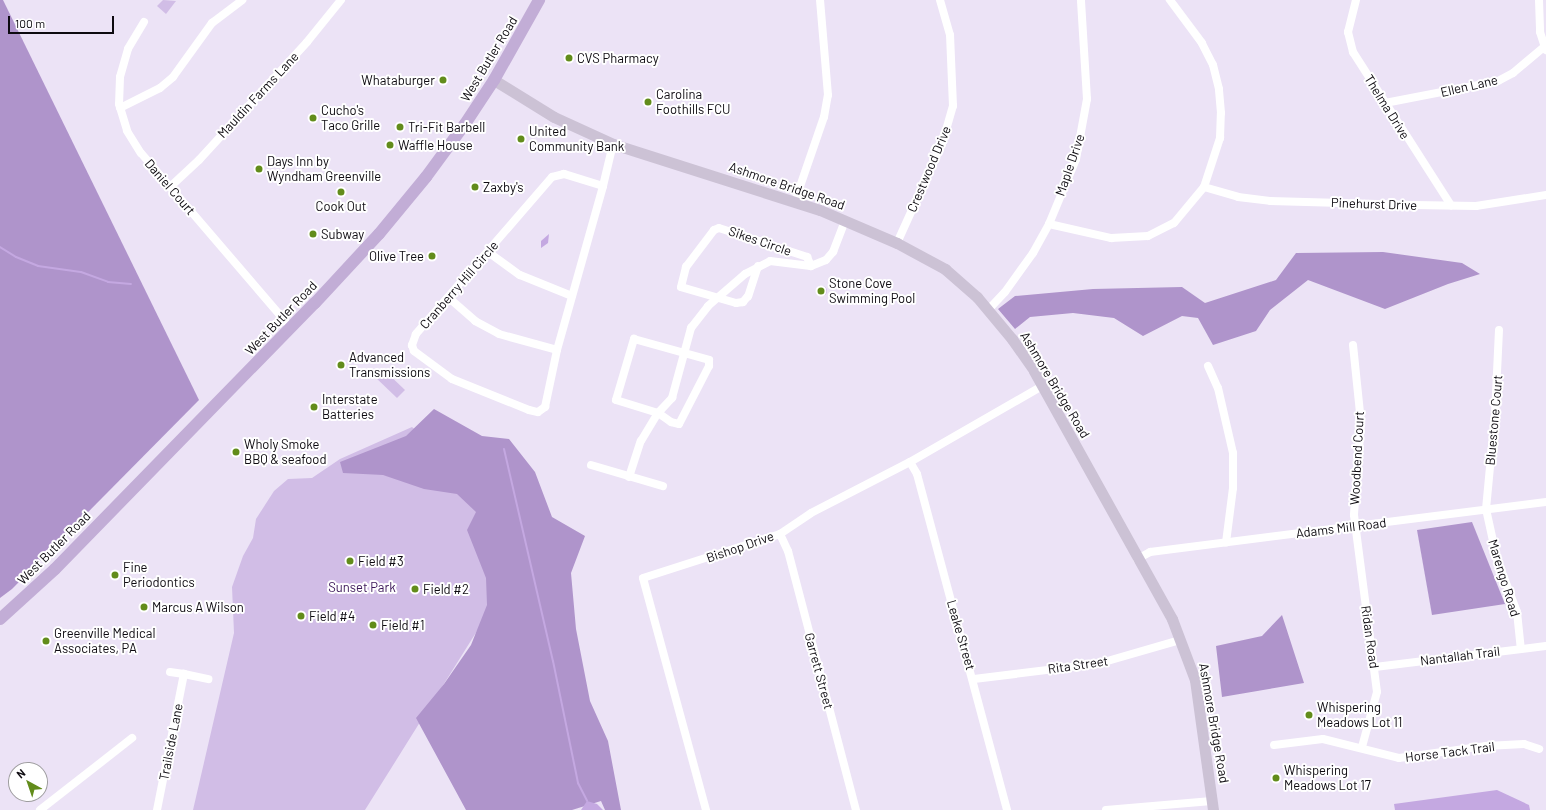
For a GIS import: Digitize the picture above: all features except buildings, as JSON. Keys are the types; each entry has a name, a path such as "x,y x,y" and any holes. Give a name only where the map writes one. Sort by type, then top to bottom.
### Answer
{"main road":[{"name":"West Butler Road","path":"0,619 55,569 353,264 402,207 449,147 494,80 539,0"},
{"name":"Ashmore Bridge Road","path":"494,80 554,116 613,144 795,201 897,243 945,269 989,309 1025,356 1137,559 1172,619 1195,680 1213,806"}],"street":[{"path":"120,108 160,88 172,77 212,23 242,0"},
{"name":"Mauldin Farms Lane","path":"170,186 219,137 307,42 341,0"},
{"path":"795,201 824,117 828,95 820,0"},
{"name":"Crestwood Drive","path":"897,243 942,144 953,106 950,35 940,0"},
{"name":"Maple Drive","path":"989,309 1024,268 1049,224 1076,159 1086,115 1087,83 1081,0"},
{"path":"1049,224 1110,238 1148,236 1174,223 1204,187 1220,138 1222,113 1219,89 1213,65 1202,44 1170,0"},
{"name":"Thelma Drive","path":"1356,0 1348,32 1351,47 1451,206"},
{"path":"1539,0 1540,32 1545,49"},
{"name":"Daniel Court","path":"144,22 132,40 122,64 118,91 120,108 133,142 291,328"},
{"name":"Ellen Lane","path":"1385,103 1498,81 1512,73 1545,49"},
{"name":"Cranberry Hill Circle","path":"603,186 564,174 552,177 449,298 416,334 412,345 414,351 452,379 538,412 545,407 557,350 603,186 613,144"},
{"name":"Pinehurst Drive","path":"1204,187 1238,197 1270,201 1451,206 1497,204 1546,195"},
{"path":"629,477 641,441 658,413 672,398 691,328 708,306 758,266 770,261 811,266 826,260 833,252 845,221"},
{"name":"Sikes Circle","path":"719,296 680,287 686,267 714,230 719,228 807,257 811,266"},
{"path":"488,252 520,275 572,296"},
{"path":"719,296 736,303 743,302 748,296 758,266"},
{"path":"449,298 475,321 499,334 557,350"},
{"name":"Bluestone Court","path":"1486,509 1495,414 1499,330"},
{"path":"634,339 709,360 709,366 679,424 671,422 658,413 616,400 634,339"},
{"name":"Woodbend Court","path":"1353,345 1361,423 1355,525"},
{"path":"1208,366 1218,388 1233,452 1233,488 1226,543"},
{"name":"Bishop Drive","path":"706,810 643,578 780,534 811,513 910,462 927,450 1042,386"},
{"name":"Leake Street","path":"910,462 917,474 974,679 1007,810"},
{"path":"590,465 663,486"},
{"name":"Adams Mill Road","path":"1137,559 1150,552 1546,502"},
{"name":"Marengo Road","path":"1486,509 1497,559 1517,612 1521,648"},
{"name":"Ridan Road","path":"1355,525 1375,667 1376,697 1362,747"},
{"name":"Garrett Street","path":"780,534 788,551 856,810"},
{"name":"Rita Street","path":"974,679 1097,664 1180,640"},
{"name":"Nantallah Trail","path":"1375,667 1546,646"},
{"path":"170,672 208,679"},
{"name":"Trailside Lane","path":"157,810 184,674"},
{"path":"40,810 132,738"},
{"name":"Horse Tack Trail","path":"1274,745 1323,739 1362,747 1399,758 1486,746 1524,744 1539,749"},
{"path":"1106,810 1213,806"}],"green space":[{"path":"163,0 176,1 166,14 157,6"},
{"path":"382,368 405,390 397,398 374,376"},
{"name":"Sunset Park","path":"412,427 539,532 365,810 193,810 234,633 232,587 243,556 253,538 256,519 274,491 288,479 312,478 340,459"}],"shaded area":[{"path":"0,0 3,0 199,400 12,589 0,598"},
{"path":"549,234 548,243 541,248 541,241"},
{"path":"1383,252 1462,263 1480,274 1448,284 1385,309 1308,280 1270,310 1256,331 1213,345 1198,318 1182,316 1143,336 1114,318 1073,313 1030,317 1015,329 998,309 1015,296 1093,289 1182,287 1205,303 1276,280 1296,253"},
{"name":"Stone Cove Swimming Pool","path":"820,286 824,286 826,287 826,295 820,296 817,293 817,289"},
{"path":"434,409 482,436 509,439 535,472 552,517 585,536 571,573 576,629 590,701 608,741 621,810 605,810 601,801 572,810 466,810 416,718 444,684 471,645 487,605 486,578 467,530 476,512 457,494 424,489 383,475 343,473 340,462 406,436"},
{"path":"1472,522 1505,604 1432,615 1417,530"},
{"path":"1282,615 1304,683 1222,697 1216,646 1262,636"},
{"path":"1497,790 1529,805 1530,810 1395,810 1394,804"},
{"path":"587,801 597,804 603,810 581,810"}],"waterway":[{"path":"0,247 16,257 38,266 81,272 108,282 131,284"},
{"path":"504,449 553,661 578,783 587,801"}],"place":[{"name":"CVS Pharmacy","path":"569,58"},
{"name":"Whataburger","path":"443,80"},
{"name":"Carolina Foothills FCU","path":"648,102"},
{"name":"Cucho's Taco Grille","path":"313,118"},
{"name":"Tri-Fit Barbell","path":"400,127"},
{"name":"United Community Bank","path":"521,139"},
{"name":"Waffle House","path":"390,145"},
{"name":"Days Inn by Wyndham Greenville","path":"259,169"},
{"name":"Zaxby's","path":"475,187"},
{"name":"Cook Out","path":"341,192"},
{"name":"Subway","path":"313,234"},
{"name":"Olive Tree","path":"432,256"},
{"name":"Stone Cove Swimming Pool","path":"821,291"},
{"name":"Advanced Transmissions","path":"341,365"},
{"name":"Interstate Batteries","path":"314,407"},
{"name":"Wholy Smoke BBQ & seafood","path":"236,452"},
{"name":"Field #3","path":"350,561"},
{"name":"Fine Periodontics","path":"115,575"},
{"name":"Field #2","path":"415,589"},
{"name":"Marcus A Wilson","path":"144,607"},
{"name":"Field #4","path":"301,616"},
{"name":"Field #1","path":"373,625"},
{"name":"Greenville Medical Associates, PA","path":"46,641"},
{"name":"Whispering Meadows Lot 11","path":"1309,715"},
{"name":"Whispering Meadows Lot 17","path":"1276,778"}]}
